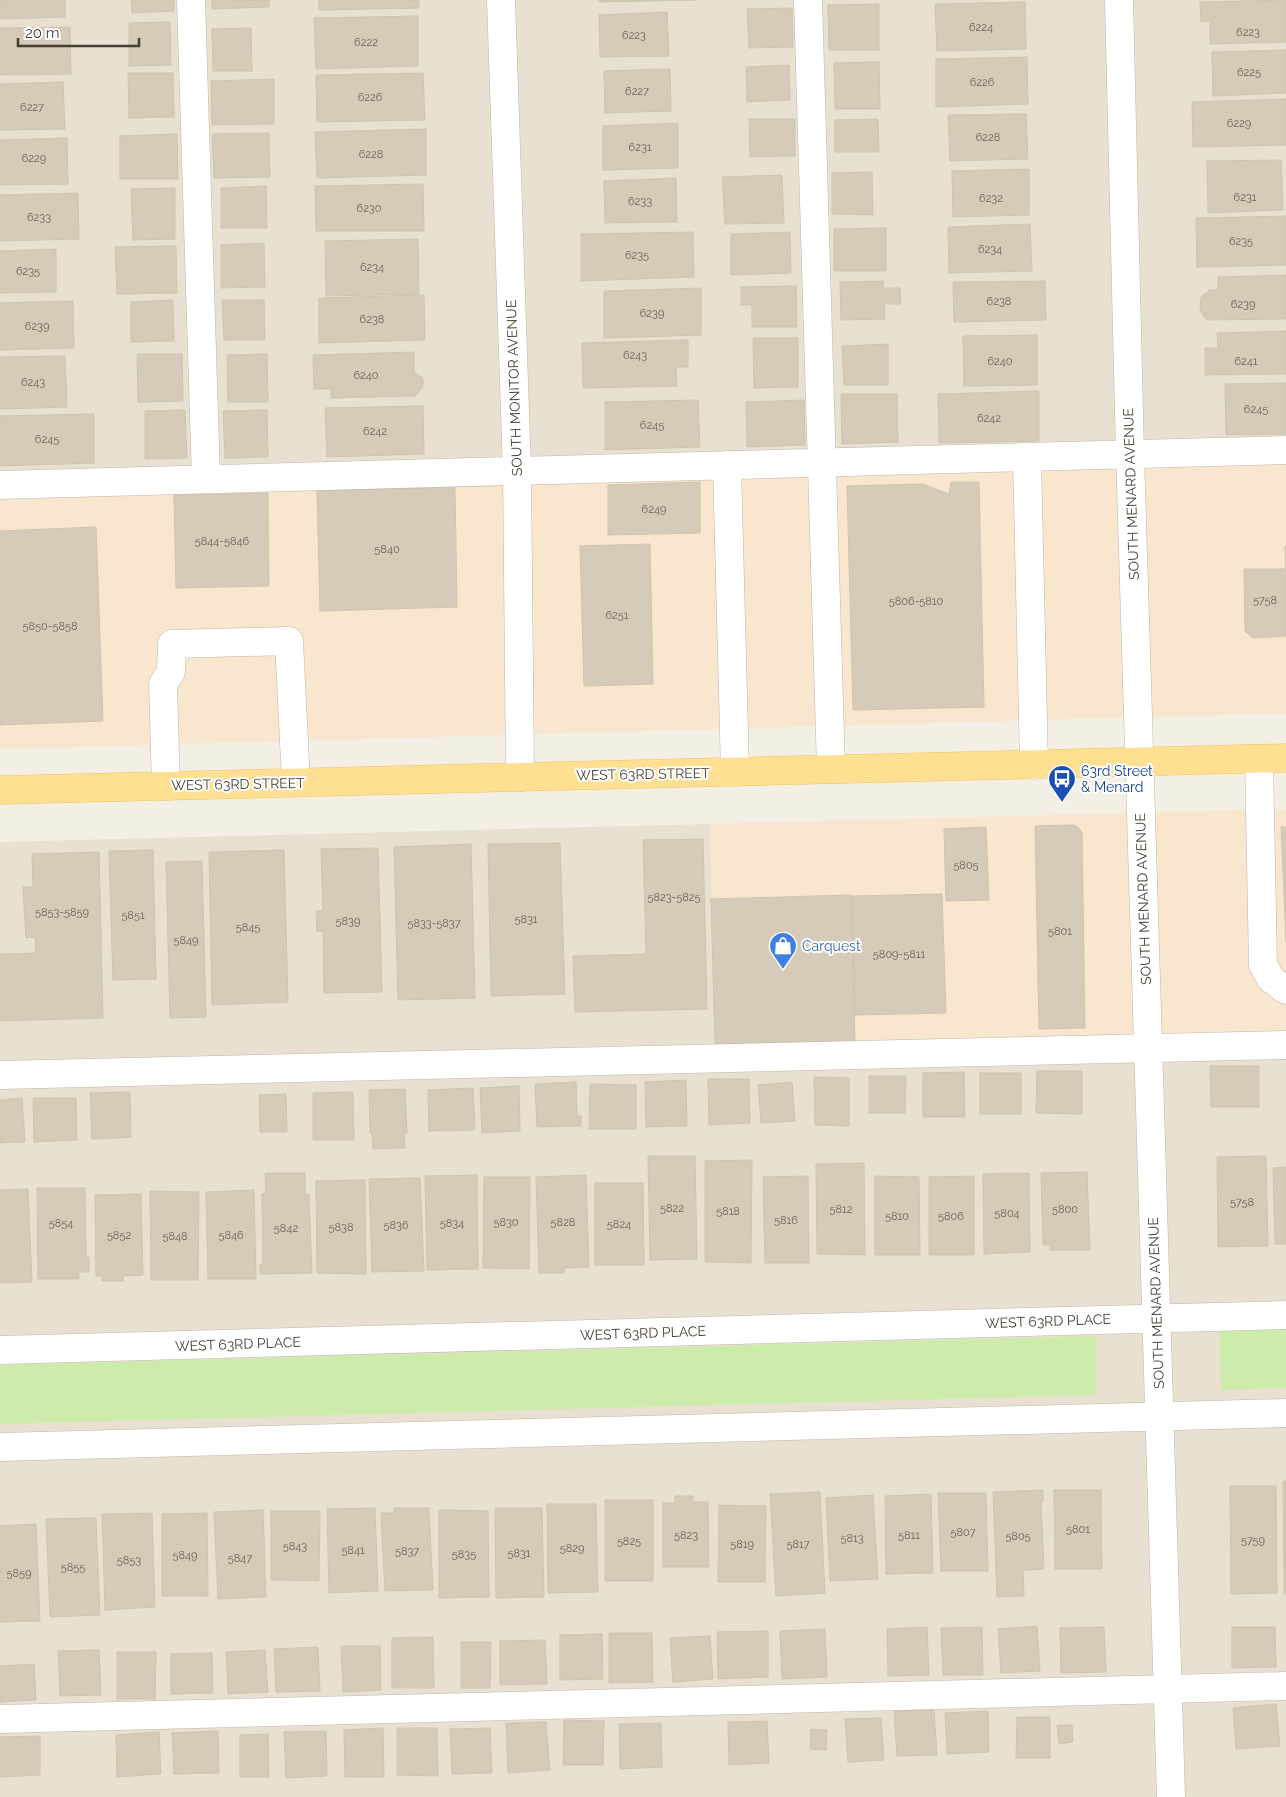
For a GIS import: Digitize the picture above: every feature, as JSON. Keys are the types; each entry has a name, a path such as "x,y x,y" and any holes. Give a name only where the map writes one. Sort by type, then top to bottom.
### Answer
{"main road":[{"name":"WEST 63RD STREET","path":"0,790 1286,758"}],"street":[{"path":"191,0 206,479"},
{"name":"SOUTH MONITOR AVENUE","path":"501,0 517,470 520,777"},
{"path":"808,0 831,769"},
{"name":"SOUTH MENARD AVENUE","path":"1119,0 1147,1048 1171,1797"},
{"path":"0,485 1286,450"},
{"path":"1027,457 1034,765"},
{"path":"728,465 734,772"},
{"path":"166,786 163,684 171,672 172,644 289,641 296,782"},
{"path":"1259,759 1262,965 1271,980 1286,990"},
{"path":"0,1075 1286,1045"},
{"name":"WEST 63RD PLACE","path":"0,1350 1286,1315"},
{"path":"0,1447 1286,1413"},
{"path":"0,1719 1286,1686"}],"shaded area":[{"path":"0,0 1286,0 1286,456 0,492"},
{"path":"1286,456 1286,713 0,749 0,492"},
{"path":"1286,809 1286,1038 716,1053 710,824"},
{"path":"710,824 716,1053 1286,1038 1286,1797 0,1797 0,842"}],"green space":[{"path":"1286,1328 1286,1388 1221,1390 1219,1330"},
{"path":"1096,1336 1096,1395 0,1424 0,1365"}],"building":[{"path":"0,0 65,0 65,17 0,19"},
{"path":"131,0 174,0 174,11 132,13"},
{"path":"212,0 269,0 269,7 212,9"},
{"path":"319,0 419,0 419,8 319,10"},
{"path":"599,0 697,0 599,2"},
{"path":"1286,0 1286,42 1210,44 1210,21 1201,22 1200,2"},
{"path":"1025,2 1026,49 937,51 935,4"},
{"path":"879,4 879,50 829,50 828,5"},
{"path":"792,8 793,47 749,48 747,9"},
{"path":"667,12 669,56 600,57 599,15"},
{"path":"418,16 418,66 316,69 314,18"},
{"path":"170,22 171,65 129,66 129,23"},
{"path":"70,27 71,74 0,75 0,28"},
{"path":"251,28 252,71 213,71 212,29"},
{"path":"1286,50 1286,93 1213,96 1212,52"},
{"path":"1027,57 1028,104 936,107 936,59"},
{"path":"879,62 880,109 835,109 834,63"},
{"path":"789,65 790,100 747,102 746,67"},
{"path":"670,69 671,111 605,113 604,71"},
{"path":"128,73 173,73 174,117 129,118"},
{"path":"423,73 425,120 317,122 316,75"},
{"path":"274,79 274,124 212,125 211,81"},
{"path":"63,82 65,129 0,130 0,84"},
{"path":"1286,99 1286,145 1193,147 1192,102"},
{"path":"1026,114 1028,159 950,161 948,115"},
{"path":"749,119 795,119 795,156 750,157"},
{"path":"878,119 879,152 835,152 835,120"},
{"path":"678,123 678,168 603,170 603,126"},
{"path":"426,129 426,175 317,178 315,132"},
{"path":"269,133 270,177 214,178 212,134"},
{"path":"177,134 178,179 120,179 120,136"},
{"path":"67,138 68,184 0,185 0,140"},
{"path":"1281,160 1283,210 1208,213 1207,161"},
{"path":"1029,169 1029,215 953,217 952,171"},
{"path":"872,172 873,215 832,214 832,173"},
{"path":"782,175 784,223 725,224 722,177"},
{"path":"676,178 677,222 605,223 604,181"},
{"path":"423,184 424,231 316,231 315,186"},
{"path":"266,186 267,228 221,228 221,188"},
{"path":"175,188 175,239 133,240 131,189"},
{"path":"78,193 79,239 0,241 0,195"},
{"path":"1286,216 1286,265 1197,267 1196,218"},
{"path":"1030,224 1032,271 949,273 948,227"},
{"path":"886,228 886,271 834,271 834,229"},
{"path":"693,232 694,277 581,281 581,234"},
{"path":"790,232 791,273 731,275 731,234"},
{"path":"418,239 419,294 326,296 325,241"},
{"path":"264,243 265,287 221,288 221,245"},
{"path":"176,246 177,293 117,294 115,247"},
{"path":"56,249 56,292 0,293 0,251"},
{"path":"1286,275 1286,319 1207,320 1200,311 1201,297 1210,290 1218,290 1218,277"},
{"path":"883,281 885,319 841,320 840,282"},
{"path":"1045,281 1046,320 954,322 953,282"},
{"path":"796,286 797,327 752,327 752,305 741,305 741,287"},
{"path":"701,288 701,335 604,338 604,291"},
{"path":"885,288 900,288 901,304 886,304"},
{"path":"424,295 425,340 319,343 319,298"},
{"path":"173,300 174,341 131,342 131,302"},
{"path":"222,300 264,300 265,340 224,340"},
{"path":"73,301 74,348 0,350 0,303"},
{"path":"1286,331 1286,374 1205,375 1205,348 1218,348 1217,333"},
{"path":"1037,335 1037,385 964,386 963,336"},
{"path":"753,338 798,338 798,387 754,388"},
{"path":"688,340 688,367 676,367 677,386 583,388 582,343"},
{"path":"888,344 888,385 844,385 842,346"},
{"path":"414,352 414,372 423,378 423,387 415,396 331,398 331,389 314,389 313,355"},
{"path":"137,354 182,354 183,401 138,402"},
{"path":"267,354 268,402 228,402 227,355"},
{"path":"65,356 67,407 0,409 0,357"},
{"path":"1286,383 1286,434 1226,435 1225,384"},
{"path":"1039,391 1039,441 939,443 938,394"},
{"path":"841,394 897,394 898,442 842,444"},
{"path":"698,400 700,447 605,450 605,402"},
{"path":"804,400 805,445 747,447 746,402"},
{"path":"423,406 424,454 327,457 325,408"},
{"path":"185,410 187,458 145,459 145,411"},
{"path":"267,410 268,457 225,458 223,411"},
{"path":"94,414 94,463 0,466 0,416"},
{"path":"700,482 700,533 608,535 608,485"},
{"path":"951,482 979,482 984,707 853,710 847,486 923,484 949,494"},
{"path":"455,488 457,607 320,611 317,490"},
{"path":"268,493 269,586 176,588 174,495"},
{"path":"96,527 103,721 0,725 0,531"},
{"path":"650,544 653,684 584,686 580,546"},
{"path":"1244,569 1286,569 1286,636 1253,638 1245,631"},
{"path":"1073,825 1078,827 1082,833 1085,1028 1039,1029 1035,826"},
{"path":"986,827 989,900 946,901 944,829"},
{"path":"1281,827 1286,827 1286,942"},
{"path":"703,839 707,1009 575,1012 573,956 646,954 643,840"},
{"path":"560,843 565,994 491,996 488,844"},
{"path":"471,844 475,998 398,1000 394,847"},
{"path":"378,848 382,992 324,993 323,931 317,931 316,911 323,911 321,849"},
{"path":"153,850 156,979 113,980 109,851"},
{"path":"284,850 288,1002 212,1005 209,852"},
{"path":"99,852 103,1018 0,1021 0,954 36,953 35,937 26,938 23,887 33,887 32,854"},
{"path":"202,861 206,1017 170,1018 166,862"},
{"path":"942,894 946,1013 855,1015 852,896"},
{"name":"Carquest","path":"851,895 855,1041 715,1044 711,899"},
{"path":"1210,1066 1259,1066 1259,1107 1211,1107"},
{"path":"1037,1071 1082,1071 1082,1114 1036,1113"},
{"path":"964,1072 965,1117 923,1117 923,1073"},
{"path":"980,1073 1021,1073 1021,1114 980,1114"},
{"path":"869,1076 906,1076 905,1113 869,1113"},
{"path":"814,1077 849,1078 849,1126 815,1125"},
{"path":"708,1079 749,1079 750,1123 709,1125"},
{"path":"686,1080 687,1126 646,1127 645,1082"},
{"path":"576,1082 577,1116 581,1116 581,1126 537,1127 535,1084"},
{"path":"792,1082 795,1121 761,1123 758,1085"},
{"path":"590,1084 636,1085 636,1129 589,1129"},
{"path":"519,1086 520,1131 482,1133 480,1088"},
{"path":"473,1088 475,1130 429,1131 428,1090"},
{"path":"405,1089 407,1133 404,1133 405,1148 373,1149 372,1133 370,1133 369,1090"},
{"path":"130,1092 131,1137 92,1139 90,1093"},
{"path":"353,1092 354,1140 313,1140 313,1093"},
{"path":"286,1094 287,1132 260,1132 259,1095"},
{"path":"22,1098 25,1142 0,1143 0,1100"},
{"path":"33,1098 76,1098 77,1140 34,1142"},
{"path":"648,1156 695,1156 697,1259 650,1260"},
{"path":"1266,1156 1268,1246 1218,1247 1217,1157"},
{"path":"752,1160 751,1263 705,1262 705,1161"},
{"path":"864,1163 865,1255 817,1254 816,1164"},
{"path":"1286,1167 1286,1244 1275,1244 1273,1168"},
{"path":"1087,1172 1090,1250 1050,1250 1050,1245 1043,1245 1041,1173"},
{"path":"265,1173 305,1173 305,1194 309,1194 312,1273 260,1274 260,1264 263,1264 262,1194 266,1194"},
{"path":"1029,1173 1030,1252 984,1254 983,1174"},
{"path":"477,1175 478,1269 427,1270 425,1176"},
{"path":"586,1175 589,1267 564,1268 564,1273 539,1273 536,1177"},
{"path":"808,1176 809,1263 765,1263 763,1177"},
{"path":"875,1176 919,1177 920,1255 875,1255"},
{"path":"974,1176 974,1255 929,1255 929,1177"},
{"path":"484,1177 530,1177 529,1269 483,1268"},
{"path":"420,1178 424,1271 372,1272 369,1179"},
{"path":"365,1180 366,1274 317,1273 316,1181"},
{"path":"595,1183 643,1183 644,1265 595,1265"},
{"path":"37,1188 85,1188 86,1257 89,1257 89,1272 79,1272 79,1279 38,1279"},
{"path":"28,1189 32,1282 0,1283 0,1190"},
{"path":"254,1190 256,1279 208,1279 206,1192"},
{"path":"150,1191 199,1192 198,1280 151,1280"},
{"path":"141,1194 143,1275 123,1276 123,1281 102,1281 102,1276 96,1276 95,1195"},
{"path":"1283,1481 1286,1481 1286,1594 1284,1594"},
{"path":"1230,1486 1276,1486 1277,1593 1231,1594"},
{"path":"1043,1490 1043,1502 1041,1502 1044,1569 1023,1570 1024,1596 997,1597 993,1492"},
{"path":"1054,1490 1101,1490 1102,1569 1055,1569"},
{"path":"820,1492 825,1593 776,1596 770,1494"},
{"path":"938,1493 986,1493 988,1571 941,1571"},
{"path":"931,1494 933,1573 886,1574 885,1496"},
{"path":"873,1495 878,1579 830,1581 826,1498"},
{"path":"675,1496 693,1496 693,1502 708,1502 709,1567 663,1567 663,1503 675,1503"},
{"path":"605,1500 653,1500 653,1581 605,1581"},
{"path":"547,1504 596,1504 598,1592 548,1593"},
{"path":"719,1505 766,1506 765,1582 718,1582"},
{"path":"375,1508 378,1591 329,1593 327,1509"},
{"path":"394,1508 429,1508 433,1590 385,1591 381,1513 394,1513"},
{"path":"495,1508 542,1508 544,1597 496,1598"},
{"path":"263,1510 266,1597 218,1599 214,1512"},
{"path":"439,1510 488,1511 489,1597 439,1598"},
{"path":"271,1511 320,1511 319,1581 271,1580"},
{"path":"152,1513 155,1607 105,1610 102,1514"},
{"path":"207,1513 208,1596 162,1596 162,1514"},
{"path":"96,1518 100,1615 50,1617 46,1519"},
{"path":"36,1524 40,1621 0,1622 0,1526"},
{"path":"1037,1626 1040,1671 1001,1673 998,1629"},
{"path":"927,1627 929,1675 888,1676 887,1629"},
{"path":"982,1627 983,1675 943,1675 941,1628"},
{"path":"1104,1627 1106,1672 1061,1673 1060,1628"},
{"path":"1232,1627 1275,1627 1276,1667 1232,1668"},
{"path":"825,1629 827,1677 782,1679 780,1631"},
{"path":"768,1631 768,1677 718,1679 717,1632"},
{"path":"609,1633 652,1633 653,1682 609,1683"},
{"path":"602,1634 603,1679 560,1680 560,1635"},
{"path":"710,1636 713,1679 673,1682 670,1638"},
{"path":"433,1637 434,1688 392,1688 392,1638"},
{"path":"545,1640 547,1684 500,1685 500,1641"},
{"path":"461,1642 491,1642 490,1688 461,1688"},
{"path":"341,1646 380,1646 381,1690 343,1692"},
{"path":"318,1647 320,1691 276,1692 274,1649"},
{"path":"99,1650 101,1695 60,1696 58,1651"},
{"path":"265,1650 268,1692 228,1694 226,1652"},
{"path":"117,1652 156,1652 155,1699 117,1699"},
{"path":"212,1653 213,1693 171,1694 171,1654"},
{"path":"34,1664 36,1700 0,1702 0,1666"},
{"path":"1276,1704 1280,1746 1236,1749 1233,1708"},
{"path":"934,1710 937,1755 897,1756 894,1711"},
{"path":"988,1711 989,1752 947,1754 945,1713"},
{"path":"1017,1717 1050,1717 1050,1758 1016,1758"},
{"path":"881,1718 884,1760 848,1762 845,1719"},
{"path":"564,1720 604,1721 603,1765 563,1765"},
{"path":"767,1721 769,1763 729,1765 728,1722"},
{"path":"546,1722 550,1770 508,1773 506,1723"},
{"path":"661,1723 662,1767 620,1769 619,1724"},
{"path":"1057,1725 1072,1725 1073,1742 1059,1744"},
{"path":"383,1728 384,1777 345,1777 344,1730"},
{"path":"397,1728 437,1728 438,1776 397,1775"},
{"path":"490,1728 492,1773 452,1774 450,1729"},
{"path":"811,1729 827,1730 826,1750 810,1749"},
{"path":"218,1731 219,1773 174,1774 172,1733"},
{"path":"326,1731 327,1776 286,1778 284,1732"},
{"path":"159,1732 161,1774 117,1777 116,1735"},
{"path":"268,1734 269,1777 240,1777 240,1735"},
{"path":"40,1736 40,1775 0,1777 0,1737"}],"place":[{"name":"63rd Street & Menard","path":"1062,803"},
{"name":"Carquest","path":"783,970"}]}
